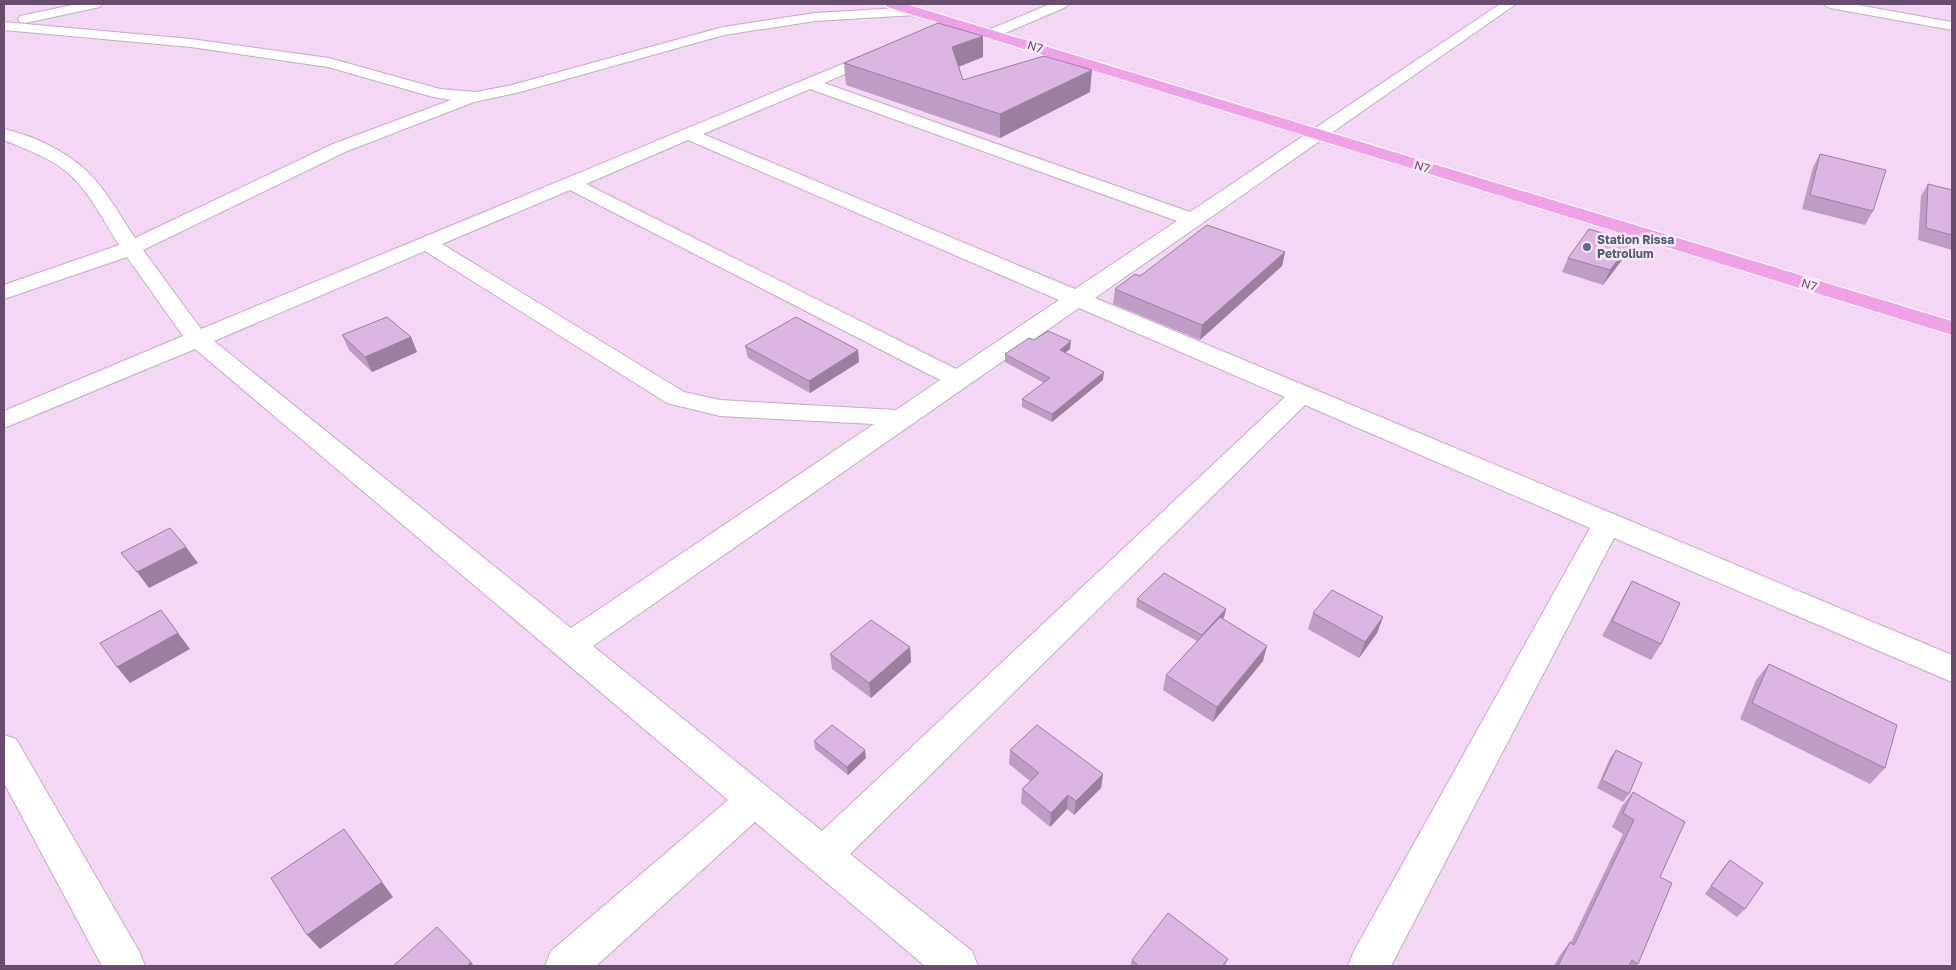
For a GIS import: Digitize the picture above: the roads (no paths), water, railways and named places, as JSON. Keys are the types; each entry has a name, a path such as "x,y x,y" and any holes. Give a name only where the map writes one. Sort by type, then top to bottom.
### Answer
{"main road":[{"name":"N7","path":"892,4 1952,328"}],"street":[{"path":"4,25 95,4"},
{"path":"991,34 1061,4"},
{"path":"569,646 1509,4"},
{"path":"1830,4 1952,26"},
{"path":"4,292 131,248 339,148 476,96 514,89 723,31 815,17 915,11"},
{"path":"927,34 955,22"},
{"path":"4,25 191,43 329,63 439,94 476,96"},
{"path":"4,420 900,45"},
{"path":"810,83 1192,220"},
{"path":"4,134 39,148 72,167 90,185 131,248 197,339 958,966"},
{"path":"688,134 1952,669"},
{"path":"570,183 958,380"},
{"path":"426,243 676,398 720,408 902,418"},
{"path":"823,855 1302,394"},
{"path":"1369,966 1607,523"},
{"path":"4,750 124,966"},
{"path":"566,966 755,799"}],"place":[{"name":"Station Rissa Petrolium","path":"1587,247"}]}
